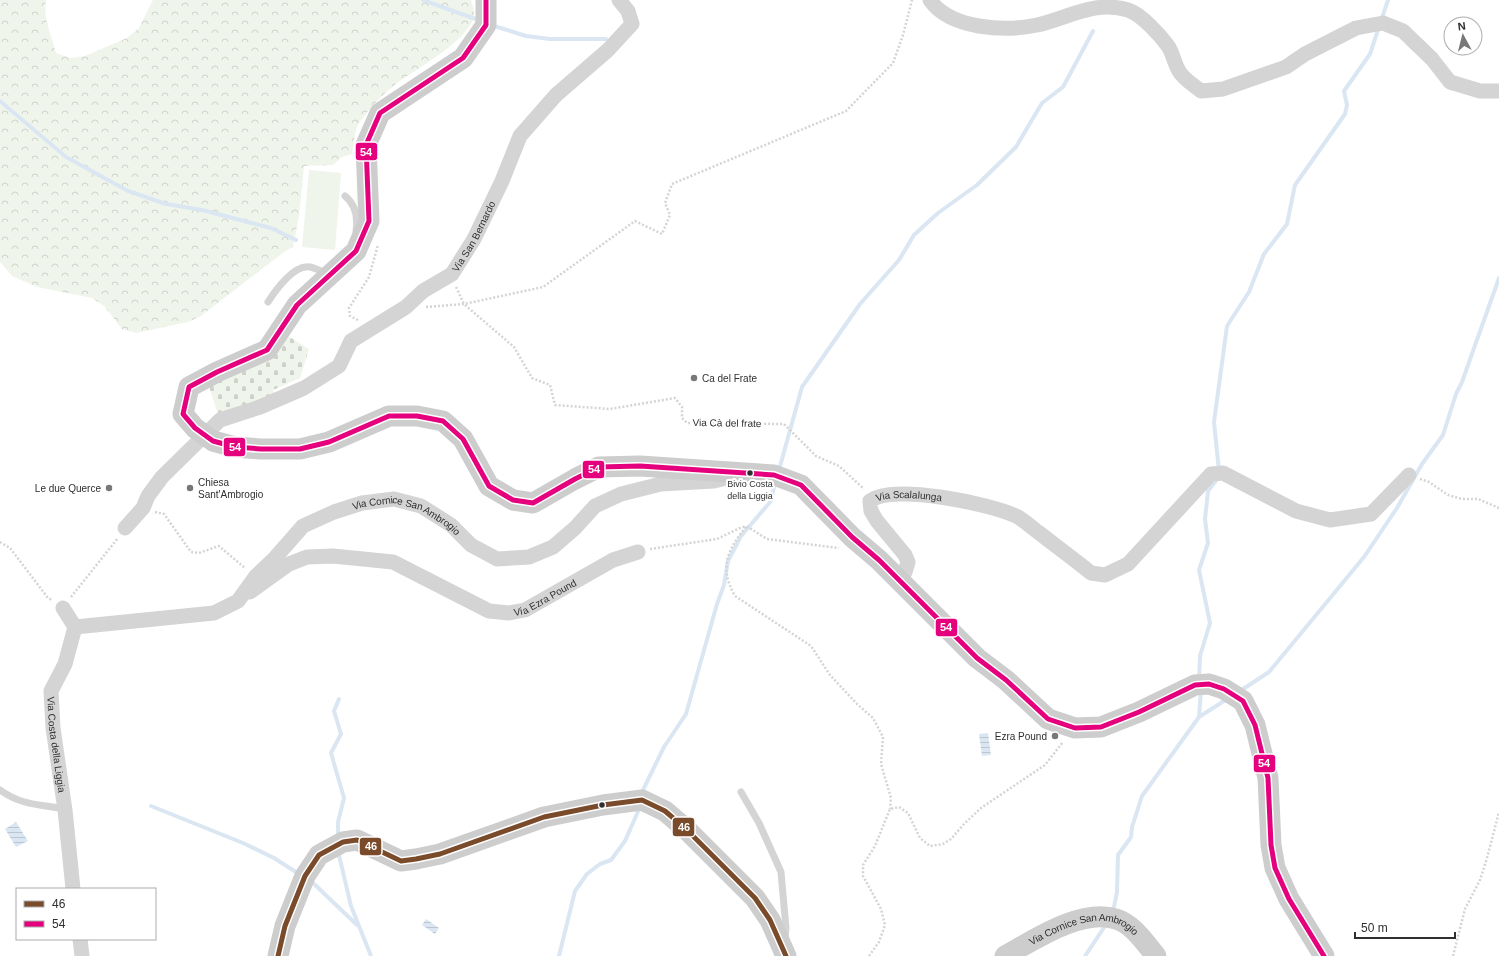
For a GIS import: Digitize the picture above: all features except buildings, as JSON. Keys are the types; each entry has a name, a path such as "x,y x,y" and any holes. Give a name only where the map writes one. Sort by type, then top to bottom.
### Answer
{"street":[{"name":"Via Cornice San Ambrogio","path":"486,0 486,25 463,58 380,113 366,145 368,221 356,251 297,305 268,350 217,372 189,387 183,414 195,428 213,441 235,447 300,449 329,442 389,416 417,416 443,421 463,439 489,486 513,500 533,503 574,479 599,467 640,466 774,475 801,485 977,658 1006,680 1048,719 1071,727 1101,727 1139,712 1195,685 1210,684 1224,689 1243,701 1256,725 1268,778 1270,845 1275,868 1289,899 1324,956"},
{"name":"Via San Bernardo","path":"204,434 220,420 260,408 304,388 339,366 351,341 406,306 423,291 452,274 474,239 502,181 520,136 556,95 608,50 632,24 628,11 619,0"},
{"path":"930,0 946,16 962,23 1008,29 1037,25 1070,13 1102,5 1128,10 1151,27 1169,47 1179,73 1201,91 1223,89 1286,67 1305,54 1356,28 1383,23 1403,31 1432,59 1450,82 1480,91 1499,91"},
{"path":"125,528 143,508 148,496 162,477 204,434"},
{"name":"Via Cornice San Ambrogio","path":"75,627 214,612 238,601 256,576 303,526 334,512 362,503 394,499 421,506 451,525 470,545 496,559 529,557 554,547 576,528 595,506 621,494 661,484 714,481 746,473"},
{"name":"Via Scalalunga","path":"898,579 905,572 908,562 905,555 871,511 870,501 875,497 890,494 905,494 944,498 976,503 1016,516 1091,573 1105,575 1128,564 1217,474 1296,511 1330,520 1371,514 1409,475"},
{"name":"Via Ezra Pound","path":"238,601 289,564 307,557 333,556 393,562 489,611 509,613 525,610 613,560 638,552"},
{"path":"63,608 75,627"},
{"name":"Via Costa della Liggia","path":"73,888 65,810 53,728 51,691 65,664 75,627"},
{"path":"278,956 285,926 305,876 319,855 343,842 357,840 401,861 416,859 440,854 544,817 602,805 642,800 665,811 733,875 755,898 770,920 784,950"},
{"name":"Via Cornice San Ambrogio","path":"1005,956 1073,921 1107,918 1135,930 1156,956"},
{"path":"80,940 82,956"}],"lane":[{"path":"345,196 352,202 357,220 354,243 348,258"},
{"path":"268,302 277,287 296,270 308,266 330,275"},
{"path":"0,790 14,800 65,810"},
{"path":"741,792 759,823 781,872 786,928 784,950"}],"path":[{"path":"406,306 427,307 464,304 543,287 634,221 662,234 670,215 665,203 672,184 846,111 893,63 903,35 912,0"},
{"path":"364,320 355,320 350,316 349,308 369,277 379,238"},
{"name":"Via Cà del frate","path":"464,304 514,347 532,378 550,385 555,405 610,409 675,398 682,407 682,418 687,423 784,424 816,456 839,466 866,490"},
{"path":"1409,475 1429,482 1448,495 1462,499 1478,499 1499,508"},
{"path":"143,508 164,514 191,552 199,553 219,546 246,568 255,561 266,567"},
{"path":"638,552 667,545 717,539 742,527 746,527 767,540 837,548 860,544"},
{"path":"746,527 730,552 725,566 728,584 735,596 811,646 834,680 873,718 883,737 881,764 891,798 890,809 875,846 863,865 863,876 881,909 885,925 878,942 869,956"},
{"path":"0,542 10,548 48,598 63,608 125,528"},
{"path":"890,809 898,807 908,813 920,838 930,846 943,844 951,839 981,808 1045,765 1058,749 1071,727"},
{"path":"1453,956 1465,909 1480,880 1499,812"}],"green space":[{"path":"0,0 46,0 45,7 48,26 56,53 70,58 85,56 127,38 139,28 153,0 471,0 474,15 470,25 451,45 400,81 372,106 357,127 352,154 342,157 333,165 304,166 299,216 293,247 284,252 201,316 188,322 136,333 122,329 104,306 92,298 37,287 12,276 0,262"},
{"path":"309,170 341,173 335,250 302,247"},
{"path":"280,331 309,349 300,378 273,390 278,400 220,420 206,378"}],"shaded area":[{"path":"988,733 991,755 982,756 979,734"},
{"path":"16,822 28,841 16,847 5,829"},
{"path":"426,919 439,928 435,934 422,925"}],"waterway":[{"path":"423,0 481,21"},
{"path":"1381,21 1388,0"},
{"path":"491,25 526,36 550,39 606,39"},
{"path":"1219,471 1214,422 1227,326 1249,292 1264,254 1287,224 1295,185 1345,114 1347,105 1344,91 1370,54 1379,27"},
{"path":"779,470 802,387 860,304 899,260 914,235 938,213 977,185 1016,147 1042,103 1063,87 1093,31"},
{"path":"0,101 66,157 128,191 166,204 202,210 271,228 296,240"},
{"path":"1240,691 1269,672 1364,557 1397,508 1422,464 1443,435 1456,394 1462,382 1499,278"},
{"path":"1199,679 1200,656 1210,623 1199,570 1208,543 1205,519 1208,491 1218,478"},
{"path":"643,795 643,790 664,747 686,714 717,604 724,585 728,561 741,536 771,501 775,482"},
{"path":"1113,912 1117,892 1118,855 1131,837 1132,827 1142,796 1199,717 1201,690"},
{"path":"338,837 338,822 344,798 331,753 341,734 334,711 339,699"},
{"path":"1199,717 1227,699"},
{"path":"151,806 243,843 274,858 299,874"},
{"path":"559,956 575,891 587,874 600,864 611,860 625,841 640,807"},
{"path":"338,851 351,906 371,956"},
{"path":"310,880 357,925"},
{"path":"1085,956 1107,923"}],"transit line":[{"name":"54","path":"486,0 486,25 463,58 380,113 366,145 369,221 356,251 297,305 267,350 217,372 189,387 183,414 195,428 213,441 235,447 300,449 329,442 389,416 417,416 443,421 463,439 489,486 513,500 533,503 599,467 640,466 774,475 801,485 852,537 879,560 977,658 1006,680 1048,719 1075,728 1101,727 1139,712 1195,685 1209,684 1224,689 1243,701 1255,725 1268,778 1271,845 1275,868 1289,899 1324,956"},
{"name":"46","path":"278,956 285,926 305,876 319,855 343,842 357,840 401,861 416,859 440,854 544,817 603,805 642,800 665,811 686,829 755,898 770,920 786,956"}],"place":[{"name":"Ca del Frate","path":"694,378"},
{"name":"Bivio Costa della Liggia","path":"750,473"},
{"name":"Le due Querce","path":"109,488"},
{"name":"Chiesa Sant'Ambrogio","path":"190,488"},
{"name":"Ezra Pound","path":"1055,736"}]}
